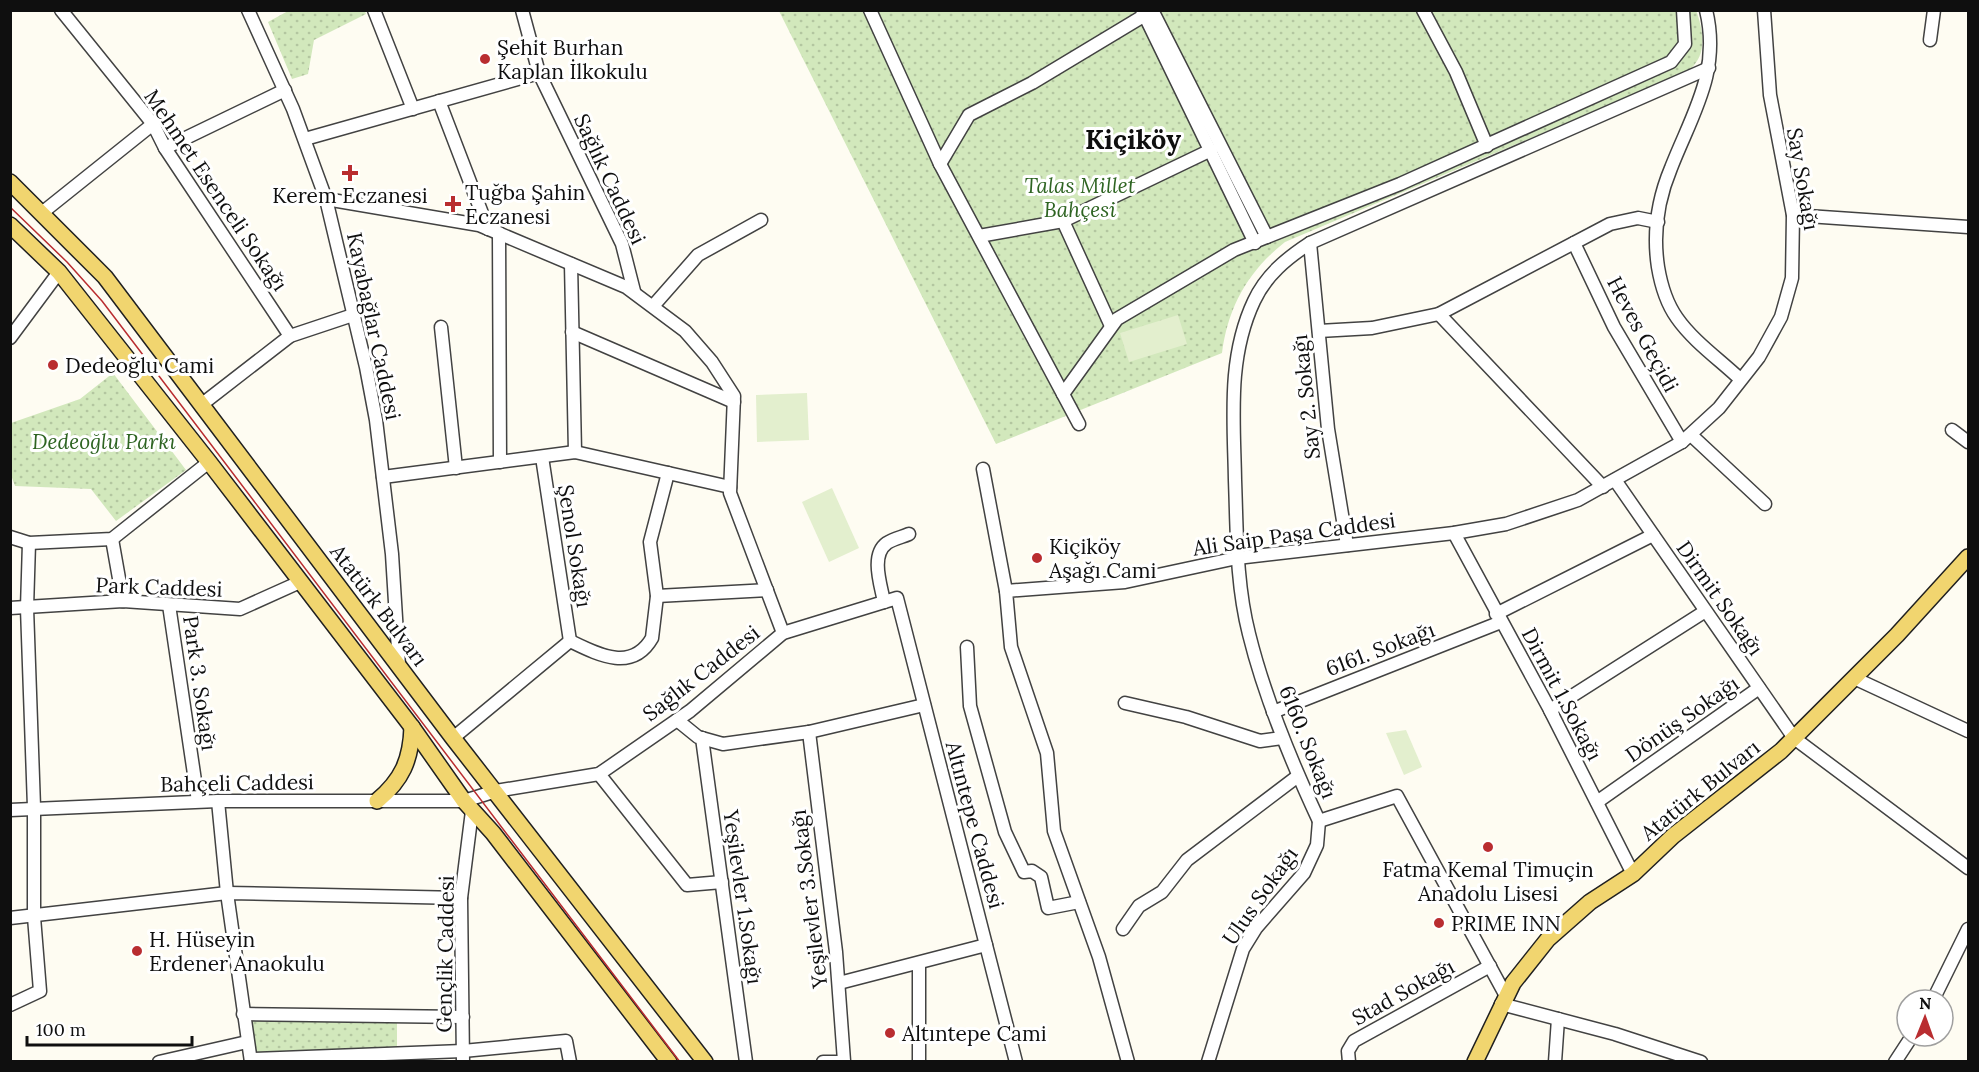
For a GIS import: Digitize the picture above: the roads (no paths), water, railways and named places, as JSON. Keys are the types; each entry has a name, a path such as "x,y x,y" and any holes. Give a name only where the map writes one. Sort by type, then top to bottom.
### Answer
{"main road":[{"name":"Atatürk Bulvarı","path":"10,182 43,212 105,277 453,738 705,1062"},
{"path":"10,225 59,272 209,462 412,728 468,806 493,833 669,1062"},
{"name":"Atatürk Bulvarı","path":"1475,1062 1504,1000 1524,968 1562,926 1794,738 1968,557"},
{"path":"377,801 393,787 405,769 411,749 412,728"}],"street":[{"name":"Mehmet Esenceli Sokağı","path":"62,10 153,124 165,148 290,336"},
{"path":"374,10 413,109"},
{"name":"Sağlık Caddesi","path":"468,806 496,791 599,774 677,720 783,633 730,493 734,396 699,346 654,305 634,291 622,244 539,73 522,10"},
{"path":"870,10 940,164 1079,423"},
{"path":"1423,10 1456,72 1487,146"},
{"path":"1064,394 1117,319 1234,250 1487,146 1671,62 1685,44 1683,10"},
{"path":"1706,10 1710,41 1709,68 1693,123 1666,182 1658,222 1659,271 1678,320 1740,379"},
{"name":"Say Sokağı","path":"1603,487 1686,439 1719,408 1768,344 1786,304 1794,265 1793,215 1770,94 1764,10"},
{"path":"1930,40 1934,10"},
{"name":"Kayabağlar Caddesi","path":"253,12 305,139 326,199 372,396 398,615 399,666"},
{"path":"940,164 969,115 1032,83 1146,12"},
{"path":"1146,12 1211,150 1261,240"},
{"path":"1146,12 1261,240"},
{"name":"6160. Sokağı","path":"1504,1000 1490,966 1397,796 1319,821 1282,738 1246,622 1237,554 1234,387 1240,342 1254,301 1266,281 1285,261 1310,243 1709,68"},
{"path":"305,139 539,73"},
{"path":"165,148 285,90"},
{"path":"439,101 493,231 501,462"},
{"path":"43,212 153,124"},
{"path":"980,236 1063,220 1211,150"},
{"path":"326,199 493,231 634,291"},
{"path":"1793,215 1968,227"},
{"path":"1319,331 1372,328 1438,314 1619,221 1638,219 1658,222"},
{"path":"654,305 698,255 761,220"},
{"path":"1063,220 1111,326"},
{"name":"Say 2. Sokağı","path":"1310,243 1328,429 1347,545"},
{"name":"Heves Geçidi","path":"1574,243 1614,327 1686,439 1765,504"},
{"path":"571,264 574,452"},
{"path":"10,338 59,272"},
{"path":"1438,314 1603,487"},
{"path":"201,405 290,336 353,315"},
{"path":"441,327 456,468"},
{"path":"572,332 734,402"},
{"path":"1952,430 1968,442"},
{"path":"383,477 574,452 730,487"},
{"name":"Şenol Sokağı","path":"542,457 570,641"},
{"path":"10,537 29,543 112,539 209,462"},
{"path":"983,469 1006,591 1011,647 1047,753 1054,831 1121,1030 1128,1062"},
{"path":"453,738 570,641 606,658 636,655 645,649 652,638 657,596 650,542 668,473"},
{"name":"Dirmit Sokağı","path":"1615,480 1704,612 1794,738 1968,868"},
{"name":"Ali Saip Paşa Caddesi","path":"1006,591 1125,582 1237,554 1454,533 1531,517 1603,487"},
{"name":"Dirmit 1.Sokağı","path":"1454,533 1498,618 1561,730 1630,869"},
{"path":"783,633 884,602 878,563 881,552 887,542 909,534"},
{"name":"6161. Sokağı","path":"1273,712 1498,618 1653,535"},
{"path":"112,539 123,601"},
{"path":"10,1005 40,991 34,917 34,807 27,608 29,543"},
{"name":"Park Caddesi","path":"10,608 123,601 240,609 300,582"},
{"path":"657,596 767,590"},
{"name":"Altıntepe Caddesi","path":"884,602 897,598 1016,1062"},
{"name":"Park 3. Sokağı","path":"169,605 198,801"},
{"path":"1550,710 1704,612"},
{"path":"967,647 970,706 1005,832 1024,872 1032,871 1041,877 1048,908 1079,902"},
{"path":"1854,678 1968,731"},
{"name":"Dönüş Sokağı","path":"1597,802 1759,688"},
{"path":"1125,703 1186,717 1260,741 1282,738"},
{"path":"677,720 702,738 723,744 809,732 924,705"},
{"path":"1561,730 1630,869"},
{"name":"Yeşilevler 3.Sokağı","path":"809,732 839,983 844,1061"},
{"name":"Yeşilevler 1.Sokağı","path":"702,738 746,1062"},
{"path":"599,774 687,885 722,882"},
{"path":"1123,929 1139,906 1162,892 1182,865 1298,776"},
{"name":"Bahçeli Caddesi","path":"10,810 34,807 198,801 377,801 468,806"},
{"path":"218,801 227,893 251,1060 463,1056 566,1041 570,1062"},
{"name":"Gençlik Caddesi","path":"463,1056 462,898 468,806"},
{"name":"Ulus Sokağı","path":"1208,1062 1243,949 1264,919 1290,892 1304,873 1317,845 1319,821"},
{"path":"10,918 227,893 462,898"},
{"path":"1939,988 1968,929"},
{"path":"839,983 986,945"},
{"path":"919,963 919,1062"},
{"name":"Stad Sokağı","path":"1349,1062 1348,1051 1354,1041 1490,966"},
{"path":"1504,1000 1680,1058 1701,1062"},
{"path":"243,1014 463,1017"},
{"path":"1555,1062 1558,1019"},
{"path":"159,1062 247,1042"},
{"path":"1895,1062 1904,1048"},
{"path":"823,1062 844,1061"}],"tram line":[{"path":"10,207 67,262 102,301 680,1062"}],"place":[{"name":"Şehit Burhan Kaplan İlkokulu","path":"485,59"},
{"name":"Kerem Eczanesi","path":"350,173"},
{"name":"Tuğba Şahin Eczanesi","path":"453,204"},
{"name":"Dedeoğlu Cami","path":"53,365"},
{"name":"Kiçiköy Aşağı Cami","path":"1037,558"},
{"name":"Fatma Kemal Timuçin Anadolu Lisesi","path":"1488,847"},
{"name":"PRIME INN","path":"1439,923"},
{"name":"H. Hüseyin Erdener Anaokulu","path":"137,951"},
{"name":"Altıntepe Cami","path":"890,1033"}],"district":[{"name":"Kiçiköy","path":"1133,139"}],"park label":[{"name":"Talas Millet Bahçesi","path":"1080,197"},
{"name":"Dedeoğlu Parkı","path":"104,441"}]}
